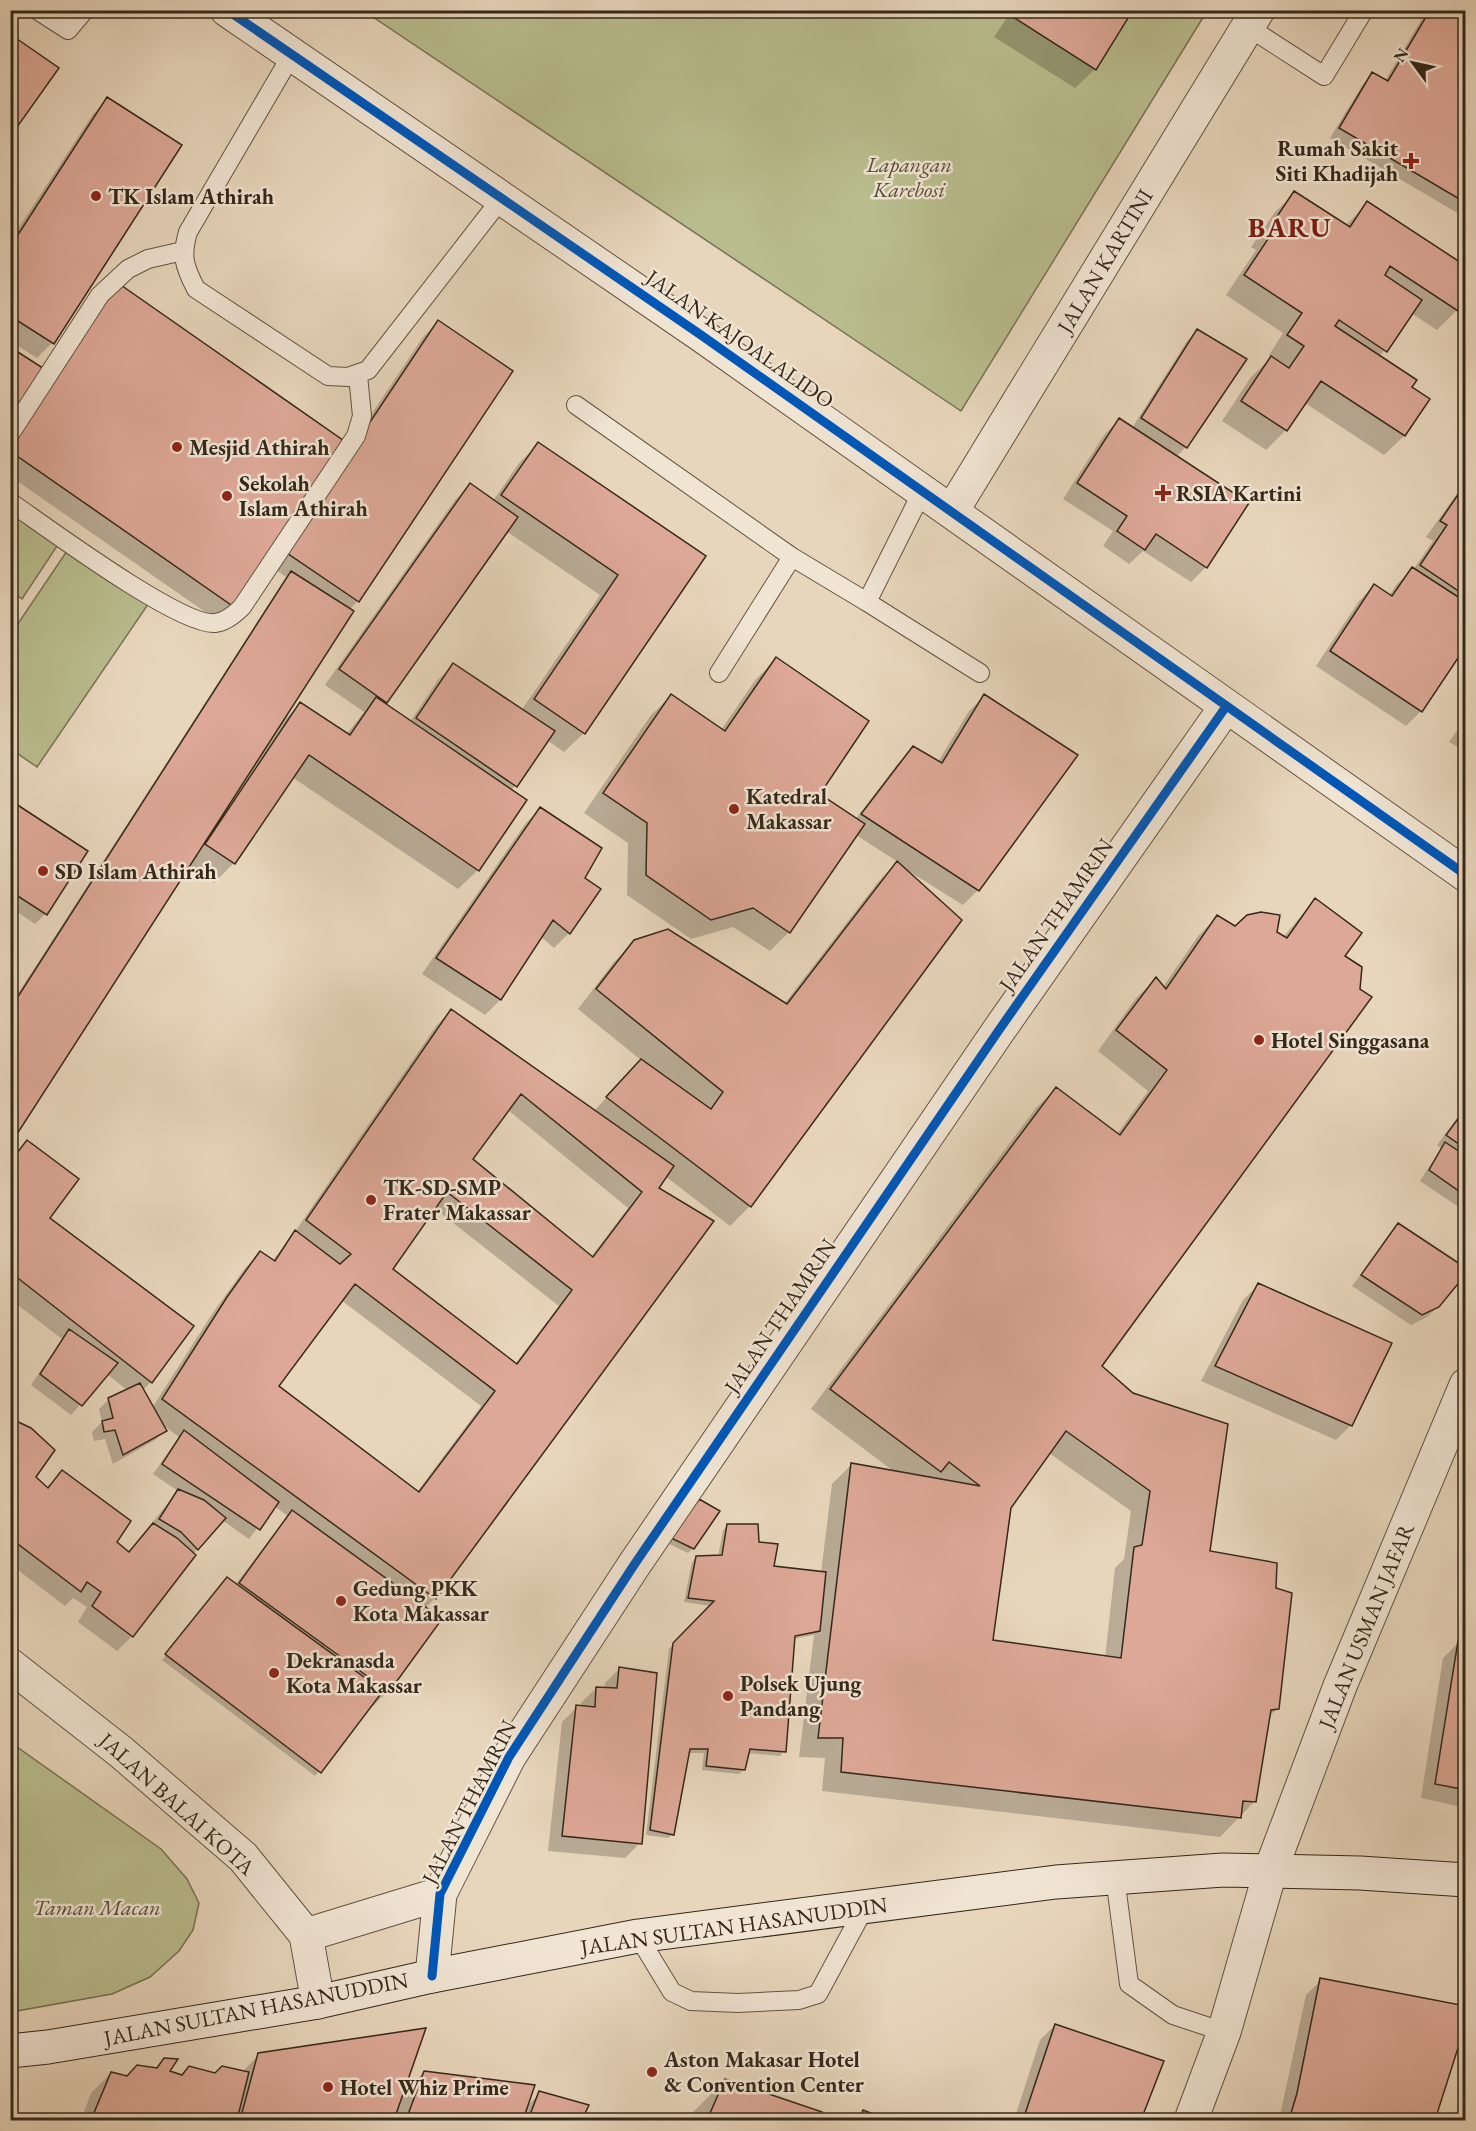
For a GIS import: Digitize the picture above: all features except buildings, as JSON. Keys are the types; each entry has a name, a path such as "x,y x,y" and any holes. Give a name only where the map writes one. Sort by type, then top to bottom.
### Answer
{"street":[{"name":"JALAN KAJOALALIDO","path":"227,10 923,490 1225,708 1466,875"},
{"name":"JALAN KARTINI","path":"952,511 1253,19"},
{"name":"JALAN THAMRIN","path":"432,1976 440,1894 509,1757 634,1564 992,1040 1225,708"},
{"name":"JALAN USMAN JAFAR","path":"1191,2121 1224,2032 1271,1869 1340,1686 1466,1385"},
{"name":"JALAN BALAI KOTA","path":"10,1665 121,1752 243,1857 306,1935 318,2002"},
{"name":"JALAN SULTAN HASANUDDIN","path":"10,2051 48,2047 318,2002 432,1976 638,1936 1115,1877 1271,1869 1466,1880"},
{"path":"306,1935 440,1894"}],"lane":[{"path":"37,10 68,30 85,10"},
{"path":"1253,19 1324,76 1364,10"},
{"path":"291,56 188,232 183,251 187,272 196,289 328,376 358,375 368,370 501,199"},
{"path":"10,434 100,295 128,269 148,259 183,251"},
{"path":"10,502 172,609 202,621 215,623 225,620 242,607 356,436 362,416 358,375"},
{"path":"576,405 792,557 980,673"},
{"path":"867,602 923,490"},
{"path":"719,673 792,557"},
{"path":"1115,1877 1129,1984 1173,2015 1224,2032"},
{"path":"638,1936 672,1992 691,2001 738,2003 799,2000 818,1994 865,1907"}],"green space":[{"name":"Lapangan Karebosi","path":"364,11 1207,11 961,411"},
{"path":"10,510 59,543 22,599 11,591"},
{"path":"71,545 151,600 37,767 11,749 11,634"},
{"name":"Taman Macan","path":"10,1742 161,1849 187,1879 199,1903 193,1930 179,1951 150,1977 112,1994 11,2012"}],"cycle path":[{"path":"227,10 701,335 1466,875"},
{"path":"432,1976 440,1894 509,1757 634,1565 999,1030 1225,708"}],"place":[{"name":"Rumah Sakit Siti Khadijah","path":"1411,161"},
{"name":"TK Islam Athirah","path":"96,196"},
{"name":"Mesjid Athirah","path":"177,447"},
{"name":"RSIA Kartini","path":"1163,493"},
{"name":"Sekolah Islam Athirah","path":"227,496"},
{"name":"Katedral Makassar","path":"734,809"},
{"name":"SD Islam Athirah","path":"43,871"},
{"name":"Hotel Singgasana","path":"1259,1040"},
{"name":"TK-SD-SMP Frater Makassar","path":"371,1200"},
{"name":"Gedung PKK Kota Makassar","path":"341,1601"},
{"name":"Dekranasda Kota Makassar","path":"274,1673"},
{"name":"Polsek Ujung Pandang","path":"728,1696"},
{"name":"Aston Makasar Hotel & Convention Center","path":"652,2072"},
{"name":"Hotel Whiz Prime","path":"328,2087"}],"district":[{"name":"BARU","path":"1290,227"}]}
